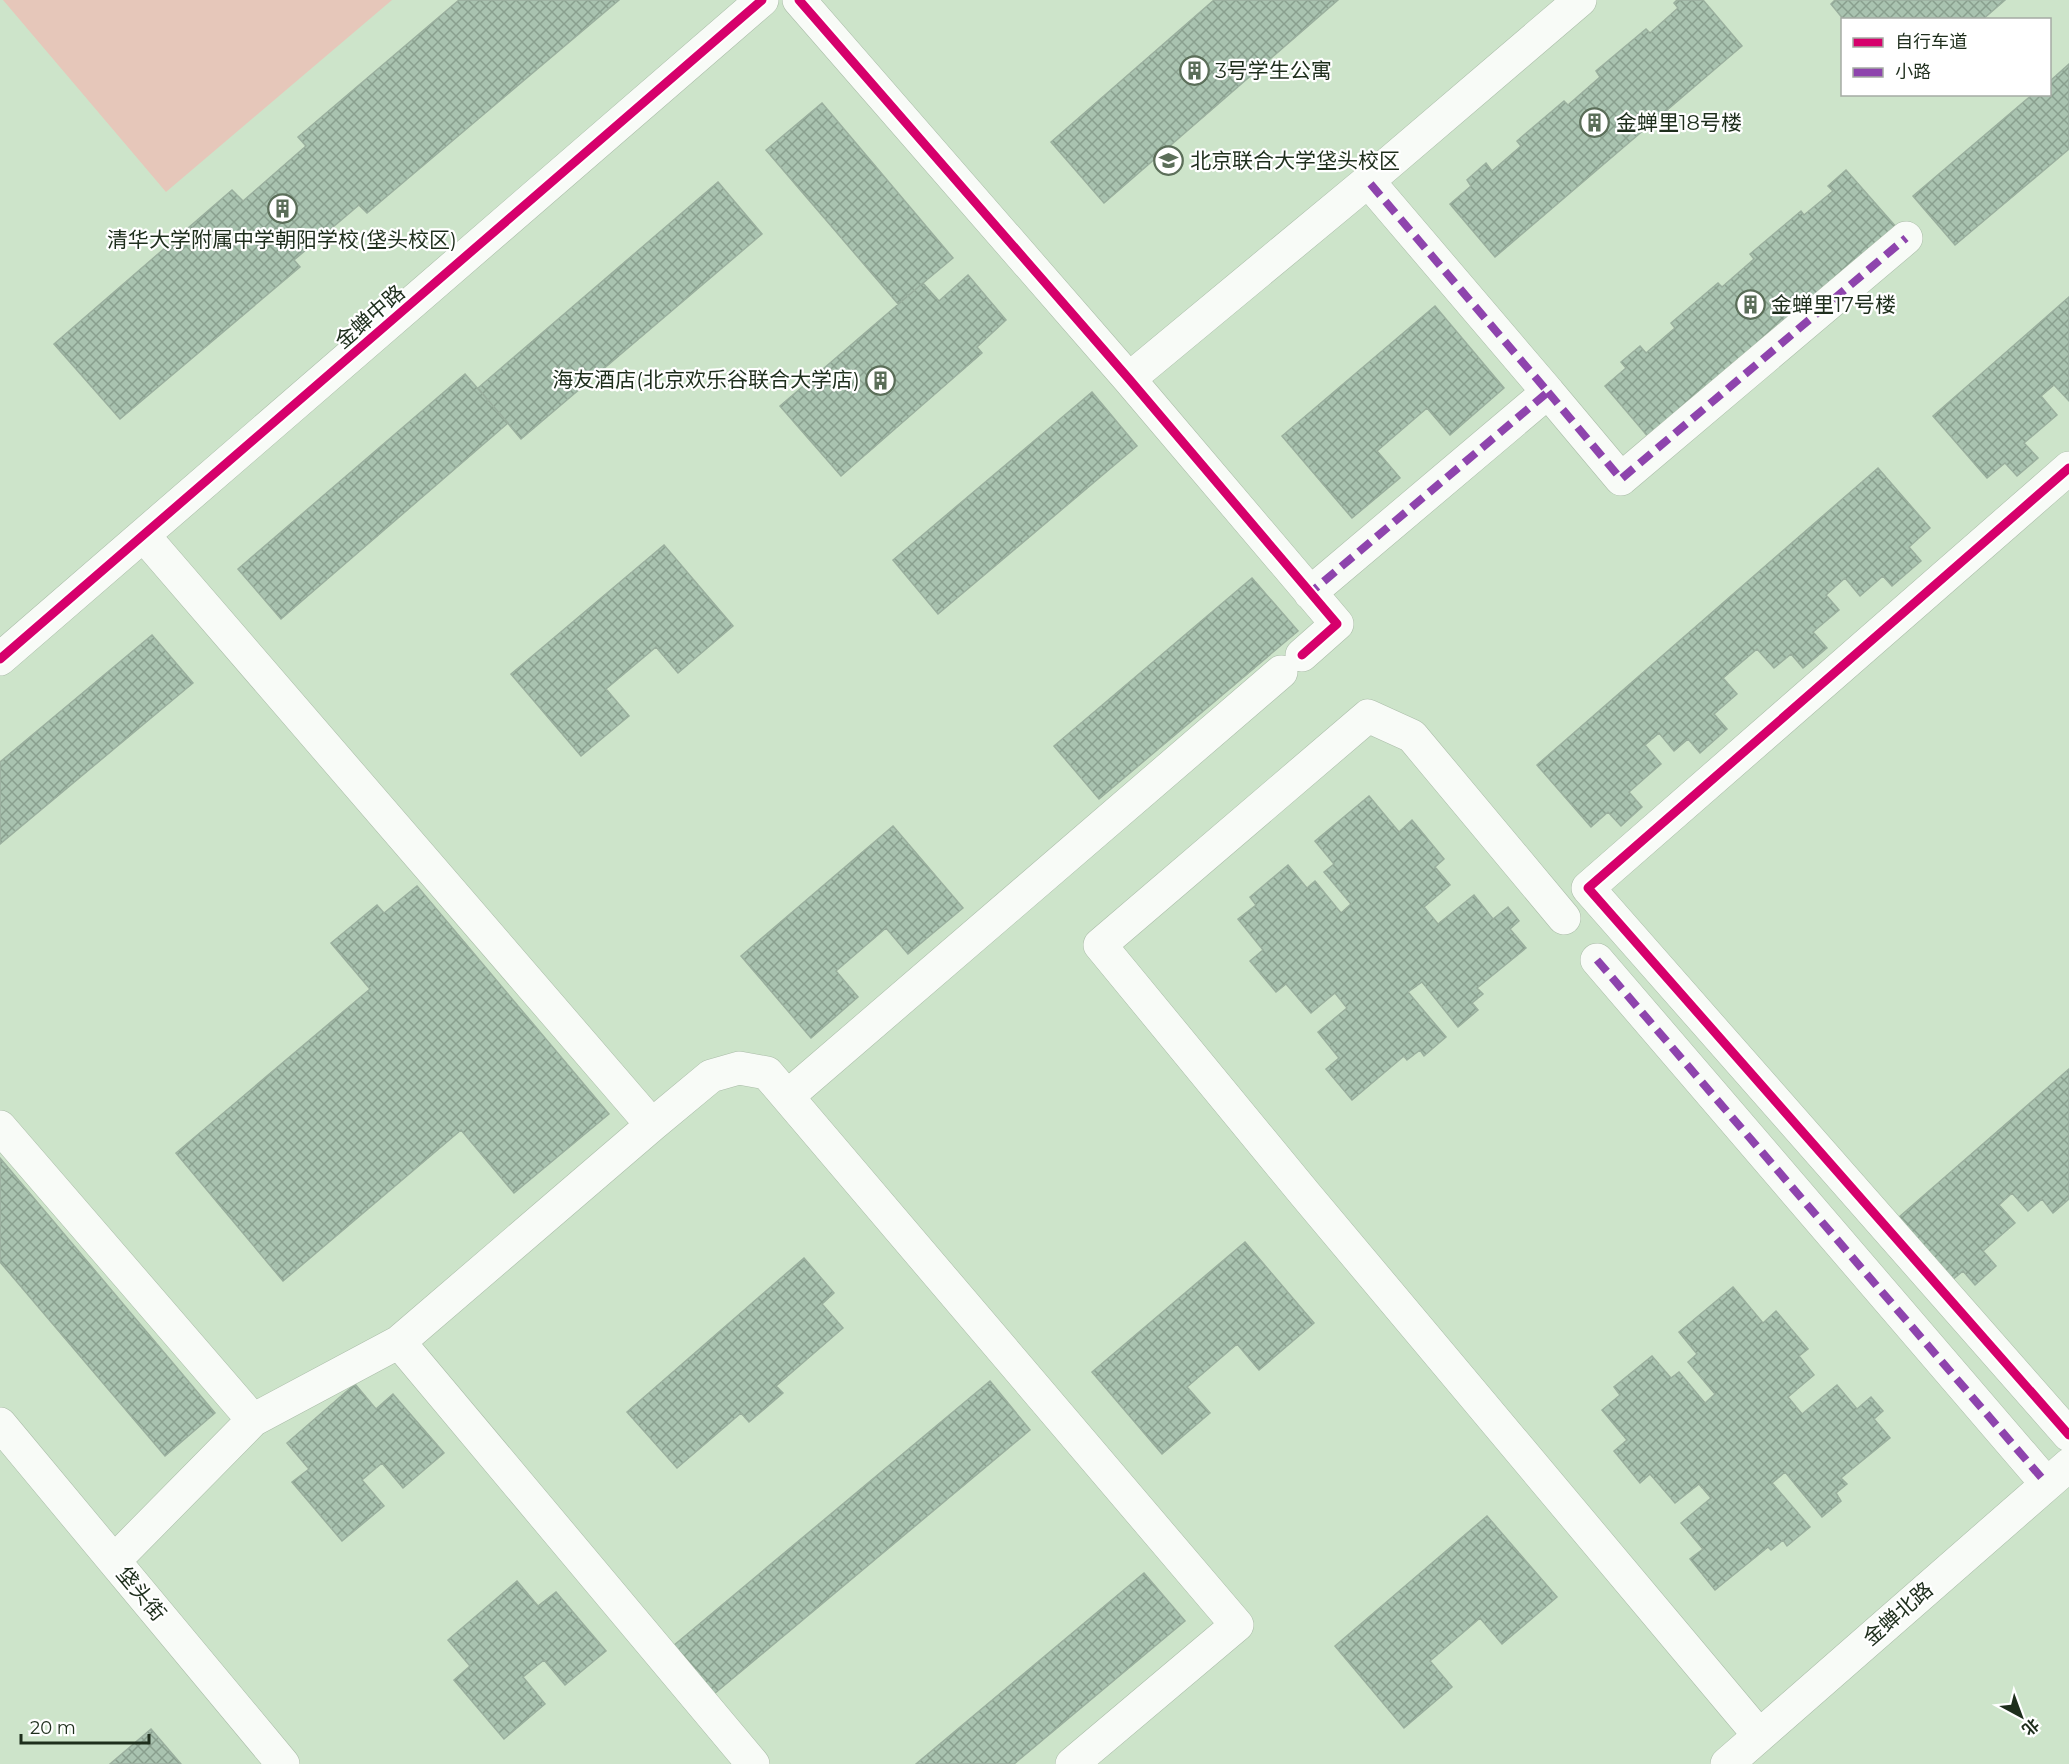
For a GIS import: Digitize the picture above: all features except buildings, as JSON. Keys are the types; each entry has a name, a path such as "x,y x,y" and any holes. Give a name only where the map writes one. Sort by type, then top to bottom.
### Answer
{"street":[{"name":"金蝉中路","path":"0,659 762,0"},
{"path":"788,1096 1337,624 1129,379 799,0"},
{"path":"1129,379 1368,182 1580,0"},
{"path":"1368,182 1621,478 1906,238"},
{"path":"1310,593 1548,392"},
{"path":"2069,468 1588,888 2069,1435"},
{"path":"144,536 652,1125"},
{"path":"1564,918 1412,736 1368,716 1100,945 1297,1185 1759,1736"},
{"path":"1597,960 2058,1474"},
{"path":"114,1561 253,1420 399,1342 711,1076 739,1068 767,1073 1237,1624 1072,1764"},
{"path":"0,1127 253,1420"},
{"path":"399,1342 753,1764"},
{"name":"垡头街","path":"0,1424 283,1764"},
{"name":"金蝉北路","path":"1726,1764 2058,1474"}],"shaded area":[{"path":"3,0 392,0 166,192"}],"marked path":[{"path":"1313,597 1310,593 1548,392 1368,181"},
{"path":"1548,392 1621,479 1906,238"},
{"path":"1597,960 2046,1483"}],"cycle path":[{"path":"0,659 762,0"},
{"path":"799,0 1129,379 1337,624 1302,655"},
{"path":"2069,468 1588,888 2069,1435"}],"place":[{"name":"3号学生公寓","path":"1194,71"},
{"name":"金蝉里18号楼","path":"1595,123"},
{"name":"北京联合大学垡头校区","path":"1169,161"},
{"name":"清华大学附属中学朝阳学校(垡头校区)","path":"282,209"},
{"name":"金蝉里17号楼","path":"1750,305"},
{"name":"海友酒店(北京欢乐谷联合大学店)","path":"881,380"}]}
